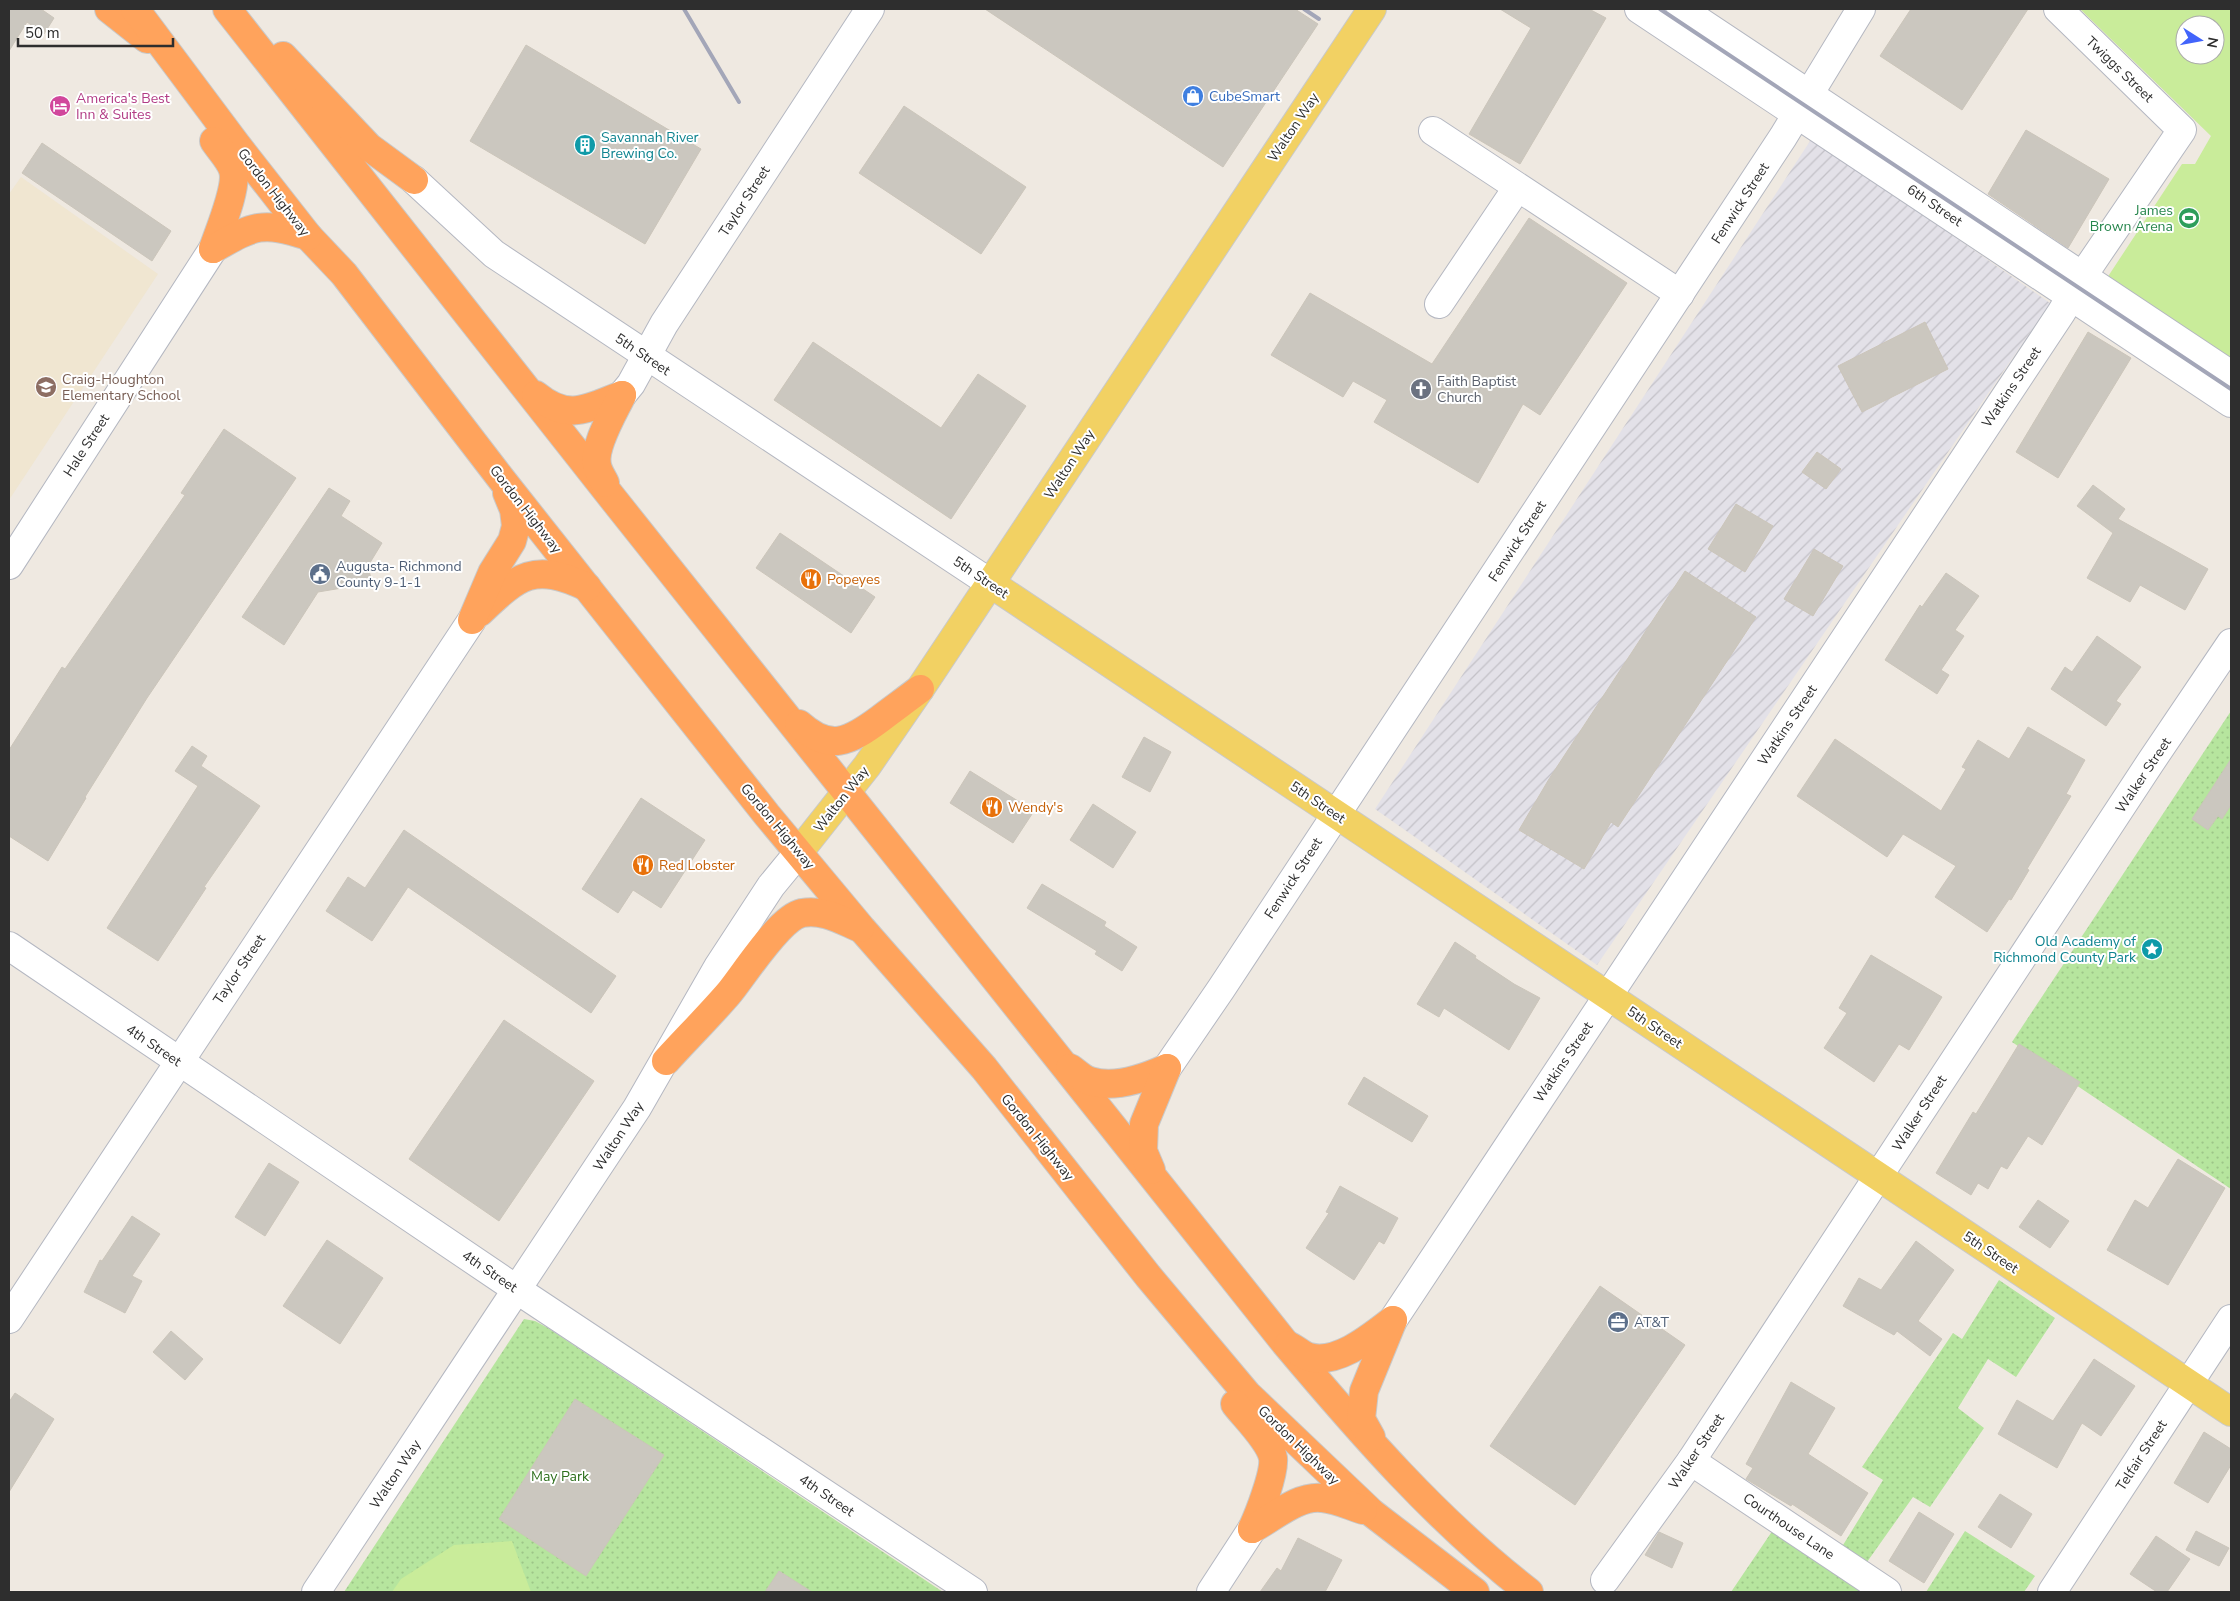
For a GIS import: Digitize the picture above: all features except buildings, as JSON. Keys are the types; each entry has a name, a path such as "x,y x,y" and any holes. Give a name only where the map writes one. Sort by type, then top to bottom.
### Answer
{"highway":[{"path":"109,9 134,17 156,65 233,170 234,179 229,203 213,248"},
{"path":"227,9 614,500 1285,1343 1379,1452 1460,1533 1530,1592"},
{"path":"237,9 369,147 414,180"},
{"name":"Gordon Highway","path":"134,17 170,56 308,236 344,274 502,480 767,815 862,929 984,1068 1148,1276 1247,1394 1372,1513 1475,1592"},
{"path":"213,248 243,231 259,226 282,228 308,236"},
{"path":"522,383 549,406 571,411 589,408 622,395"},
{"path":"614,500 597,467 596,458 599,445 622,395"},
{"path":"472,620 492,573 512,541 516,526 514,510 502,480"},
{"path":"472,620 509,584 526,576 552,575 566,577 587,587"},
{"path":"780,708 811,735 834,742 858,735 920,689"},
{"path":"666,1061 727,994 774,934 790,918 801,913 818,912 828,914 862,929"},
{"path":"1060,1060 1089,1081 1100,1083 1147,1078 1167,1068"},
{"path":"1156,1182 1143,1151 1142,1137 1144,1124 1167,1068"},
{"path":"1148,1276 1188,1346 1265,1441 1273,1458 1262,1505 1252,1529"},
{"path":"1285,1343 1309,1357 1338,1355 1363,1342 1393,1320"},
{"path":"1379,1452 1361,1419 1361,1406 1364,1391 1393,1320"},
{"path":"1252,1529 1294,1504 1309,1498 1322,1498 1372,1513"}],"main road":[{"name":"Walton Way","path":"799,852 868,766 1372,9"},
{"name":"5th Street","path":"990,583 2231,1412"}],"street":[{"name":"Taylor Street","path":"622,395 664,324 870,9"},
{"name":"6th Street","path":"1639,9 1803,103"},
{"name":"6th Street","path":"1681,9 1803,103 2077,286 2231,403"},
{"name":"Fenwick Street","path":"1167,1068 1680,294 1803,103 1860,9"},
{"name":"Twiggs Street","path":"2058,9 2182,130"},
{"name":"Watkins Street","path":"1393,1320 2182,130"},
{"path":"1433,132 1680,294"},
{"name":"5th Street","path":"414,180 494,254 990,583"},
{"path":"1439,304 1517,188"},
{"name":"Hale Street","path":"9,565 213,248"},
{"name":"6th Street","path":"2077,286 2231,375"},
{"name":"Taylor Street","path":"9,1319 178,1061 472,620"},
{"name":"Walker Street","path":"1605,1580 1691,1461 1877,1176 2231,643"},
{"name":"Walton Way","path":"316,1592 637,1108 666,1061 699,996 771,886 799,852"},
{"name":"4th Street","path":"9,946 516,1289 973,1592"},
{"name":"Telfair Street","path":"2052,1592 2231,1319"},
{"name":"Courthouse Lane","path":"1691,1461 1888,1592"},
{"path":"1211,1592 1252,1529"}],"shaded area":[{"path":"1812,138 2050,303 1597,965 1375,809"},
{"name":"Craig-Houghton Elementary School","path":"21,177 158,274 9,500 9,194"}],"green space":[{"name":"James Brown Arena","path":"2080,9 2231,9 2231,370 2107,278 2182,164 2195,164 2211,136"},
{"name":"Old Academy of Richmond County Park","path":"2231,711 2231,1189 2012,1042"},
{"path":"1999,1280 2055,1318 2016,1377 1988,1359 1958,1408 1984,1428 1930,1507 1913,1497 1855,1579 1873,1592 1731,1592 1775,1527 1832,1563 1883,1480 1862,1467 1953,1333 1962,1339"},
{"name":"May Park","path":"524,1319 535,1321 548,1328 943,1592 344,1592"},
{"path":"1965,1531 2035,1576 2024,1592 1926,1592"},
{"path":"512,1541 531,1592 392,1592 401,1579 454,1545"}],"railway":[{"path":"684,9 739,102"},
{"path":"1304,9 1319,19"},
{"path":"1660,9 2231,389"}],"place":[{"name":"CubeSmart","path":"1193,96"},
{"name":"America's Best Inn & Suites","path":"60,106"},
{"name":"Savannah River Brewing Co.","path":"585,145"},
{"name":"James Brown Arena","path":"2189,218"},
{"name":"Craig-Houghton Elementary School","path":"46,387"},
{"name":"Faith Baptist Church","path":"1421,389"},
{"name":"Augusta- Richmond County 9-1-1","path":"320,574"},
{"name":"Popeyes","path":"811,579"},
{"name":"Wendy's","path":"992,807"},
{"name":"Red Lobster","path":"643,865"},
{"name":"Old Academy of Richmond County Park","path":"2152,949"},
{"name":"AT&T","path":"1618,1322"}]}
